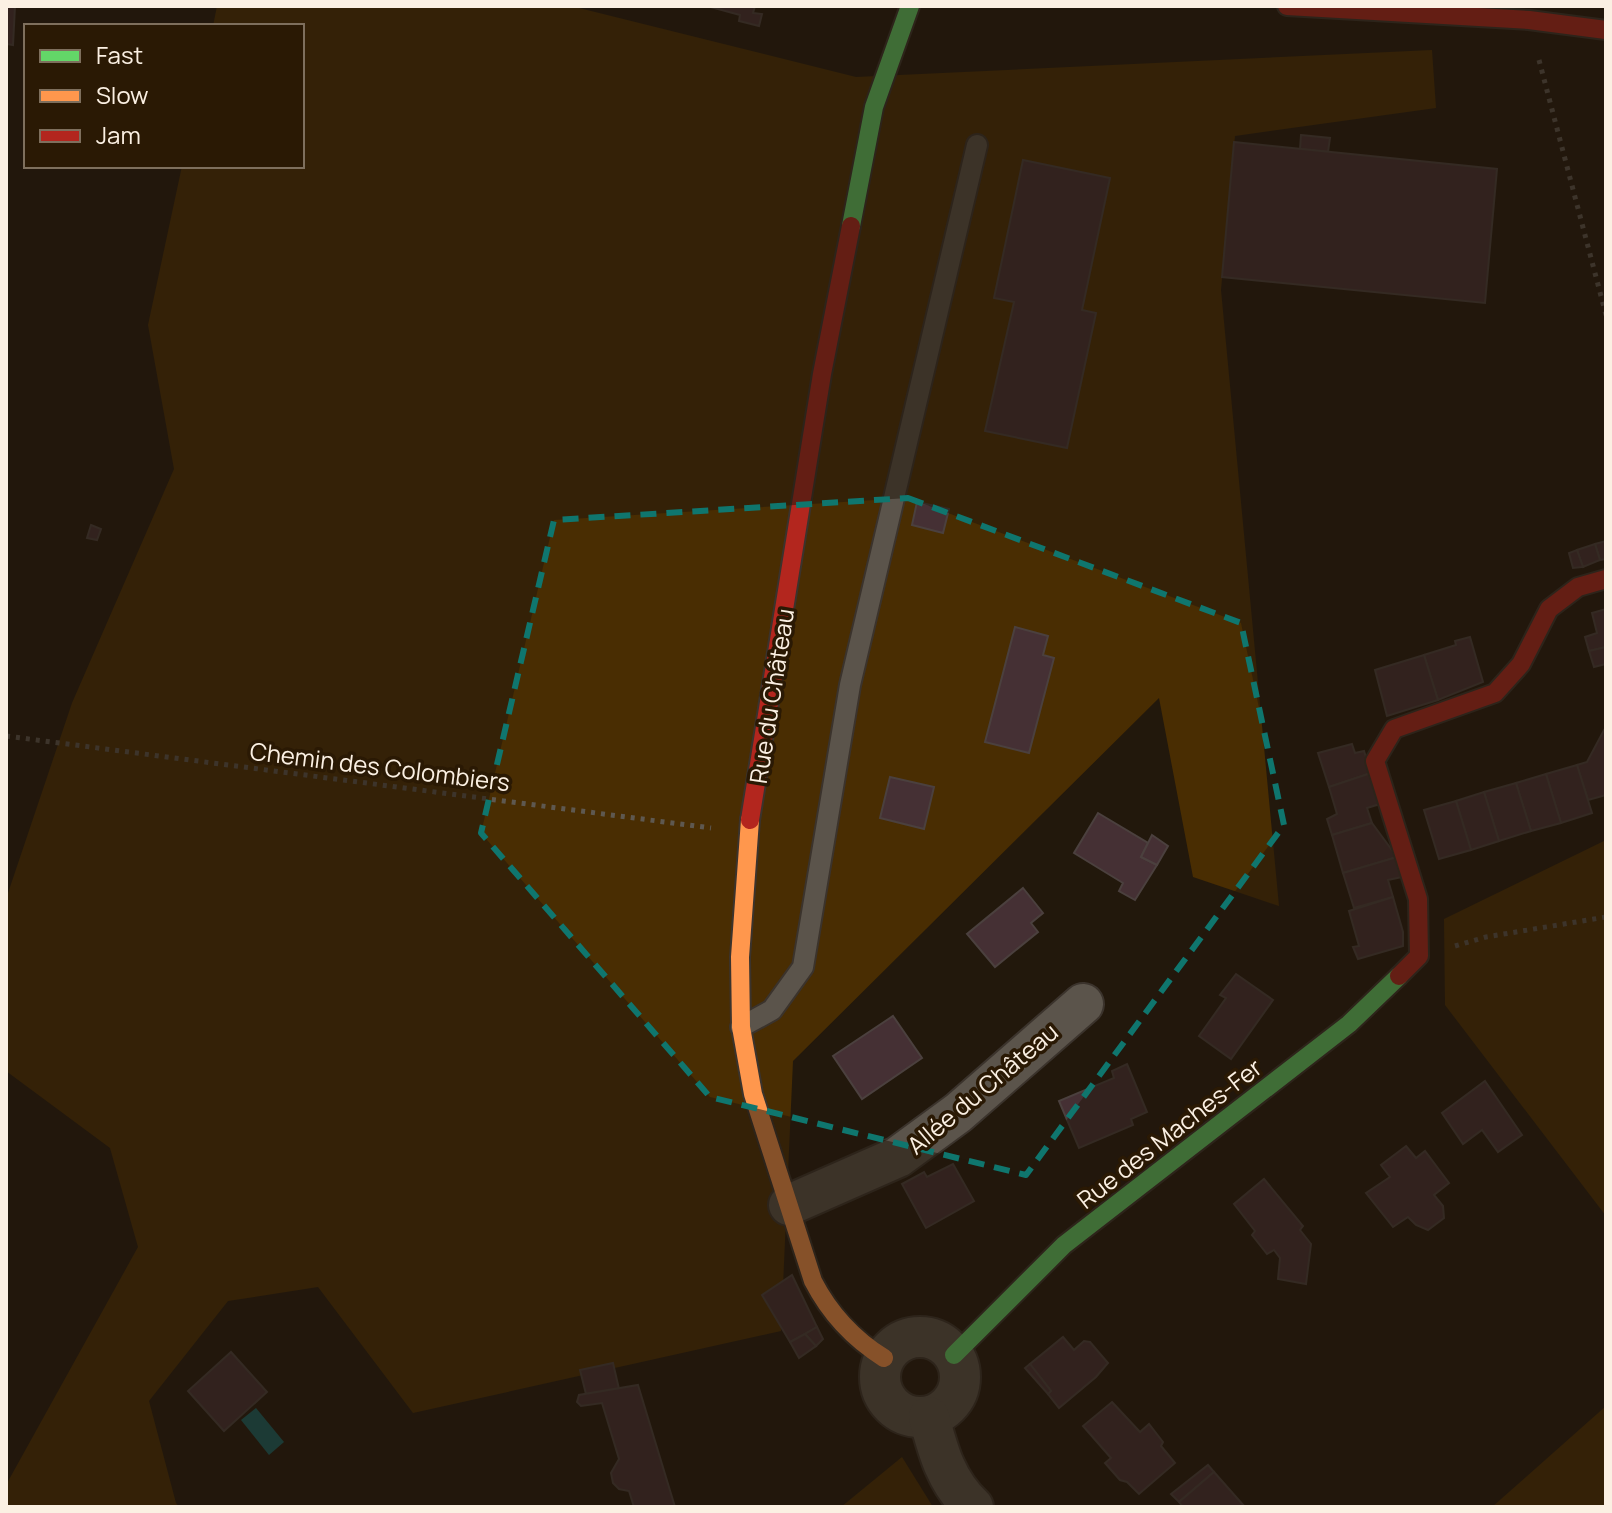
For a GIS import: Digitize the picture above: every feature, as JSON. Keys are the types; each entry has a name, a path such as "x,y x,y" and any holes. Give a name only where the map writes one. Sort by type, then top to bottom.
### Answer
{"street":[{"name":"Rue du Château","path":"884,1358 843,1328 821,1299 753,1094 741,1027 740,957 748,832 822,374 874,107 910,6"},
{"path":"1287,6 1529,20 1606,30"},
{"path":"1419,956 1418,899 1375,761 1394,729 1495,693 1521,664 1549,609 1578,587 1606,579"},
{"name":"Rue des Maches-Fer","path":"954,1355 1064,1245 1349,1024 1419,956"},
{"name":"Allée du Château","path":"789,1205 898,1157 958,1113 1083,1004"},
{"path":"918,1337 936,1340 954,1355 960,1375 957,1394 945,1409 929,1417 909,1417 889,1403 879,1380 884,1358 900,1343 918,1337"},
{"path":"929,1417 945,1470 953,1485 973,1507"}],"lane":[{"path":"741,1027 772,1010 803,967 850,685 977,145"}],"path":[{"path":"1529,20 1606,315"},
{"name":"Chemin des Colombiers","path":"6,736 748,832"},
{"path":"1419,956 1486,937 1606,917"}],"highlighted area":[{"path":"908,498 1241,623 1284,825 1026,1175 710,1097 481,833 554,520"}],"shaded area":[{"path":"217,6 571,6 856,77 1432,50 1436,108 1235,136 1221,290 1279,906 1193,877 1159,698 793,1061 781,1331 413,1413 318,1287 228,1301 149,1401 179,1507 6,1507 6,1485 138,1247 110,1148 6,1071 6,899 72,703 174,469 148,325 182,168 304,168 304,24 213,24"},
{"path":"1606,840 1606,1216 1445,1005 1444,919"},
{"path":"1606,1406 1606,1507 1492,1507"},
{"path":"902,1457 933,1507 841,1507"}],"water":[{"path":"256,1408 284,1442 269,1455 241,1420"}],"building":[{"path":"6,6 15,6 13,45 6,44"},
{"path":"707,6 755,6 753,13 762,14 759,26 739,21 740,15"},
{"path":"1301,135 1330,138 1328,152 1300,149"},
{"path":"1234,142 1497,169 1485,303 1222,277"},
{"path":"1023,160 1110,178 1082,310 1096,313 1067,448 985,431 1014,302 994,298"},
{"path":"917,502 949,509 943,533 912,525"},
{"path":"91,525 101,529 97,540 87,538"},
{"path":"1606,541 1606,559 1600,560 1595,544"},
{"path":"1595,544 1600,560 1583,567 1577,550"},
{"path":"1577,550 1583,567 1573,568 1569,553"},
{"path":"1606,609 1606,647 1589,651 1585,637 1597,633 1592,613"},
{"path":"1015,627 1048,636 1043,655 1054,658 1029,753 985,742"},
{"path":"1470,637 1483,682 1438,700 1424,655"},
{"path":"1606,647 1606,664 1594,667 1589,651"},
{"path":"1424,655 1438,700 1387,716 1375,670"},
{"path":"1604,730 1606,795 1588,800 1577,765 1587,762"},
{"path":"1352,744 1355,753 1364,751 1371,773 1329,787 1318,753"},
{"path":"1577,765 1592,813 1561,823 1546,774"},
{"path":"1371,773 1380,804 1367,808 1372,823 1332,835 1327,819 1337,814 1329,787"},
{"path":"1546,774 1561,823 1531,831 1516,783"},
{"path":"890,777 934,787 924,829 880,818"},
{"path":"1516,783 1531,831 1499,841 1484,792"},
{"path":"1484,792 1499,841 1471,850 1456,801"},
{"path":"1456,801 1471,850 1439,859 1424,810"},
{"path":"1098,813 1148,843 1141,857 1157,865 1135,900 1119,891 1123,883 1074,853"},
{"path":"1372,823 1397,857 1343,873 1332,835"},
{"path":"1152,835 1168,846 1157,865 1141,857"},
{"path":"1397,857 1402,877 1388,880 1393,897 1354,908 1343,873"},
{"path":"1023,888 1043,913 1031,923 1038,932 995,967 967,934"},
{"path":"1393,897 1403,932 1403,946 1358,959 1353,947 1359,946 1349,911"},
{"path":"1236,974 1273,1000 1231,1059 1199,1036 1226,998 1220,995"},
{"path":"893,1016 922,1058 862,1099 833,1056"},
{"path":"1127,1064 1147,1112 1131,1119 1133,1125 1079,1148 1059,1101 1114,1078 1112,1071"},
{"path":"1485,1081 1522,1135 1498,1152 1482,1130 1463,1144 1442,1113"},
{"path":"1406,1146 1416,1158 1425,1151 1449,1183 1434,1195 1443,1206 1444,1218 1428,1230 1408,1217 1393,1227 1366,1193 1390,1177 1381,1165"},
{"path":"953,1164 974,1201 926,1228 902,1184 924,1172 927,1177"},
{"path":"1264,1179 1303,1226 1300,1230 1311,1244 1306,1284 1278,1279 1280,1258 1274,1250 1267,1254 1252,1235 1255,1231 1234,1204"},
{"path":"792,1275 817,1327 790,1342 762,1295"},
{"path":"817,1327 823,1339 816,1346 805,1334"},
{"path":"805,1334 816,1346 799,1358 790,1342"},
{"path":"1063,1337 1074,1350 1084,1341 1090,1342 1108,1363 1059,1408 1048,1394 1051,1391 1030,1364"},
{"path":"231,1352 267,1392 224,1431 188,1391"},
{"path":"613,1363 619,1389 586,1394 580,1370"},
{"path":"1030,1364 1051,1391 1048,1394 1025,1368"},
{"path":"638,1385 675,1507 634,1507 629,1491 619,1489 613,1483 611,1473 619,1459 602,1403 581,1406 577,1402 579,1395"},
{"path":"1112,1402 1140,1432 1149,1424 1175,1463 1139,1494 1127,1482 1120,1480 1105,1463 1111,1458 1083,1426"},
{"path":"1208,1465 1214,1472 1179,1502 1171,1494"},
{"path":"1214,1472 1245,1507 1183,1507 1179,1502"}],"traffic: fast":[{"path":"851,226 874,107 910,6"},
{"path":"954,1355 1064,1245 1349,1024 1399,976"}],"traffic: slow":[{"path":"750,820 740,957 741,1027 753,1094 813,1281 843,1324 884,1358"}],"traffic: jam":[{"path":"1287,6 1529,20 1606,30"},
{"path":"750,820 822,374 851,226"},
{"path":"1399,976 1419,956 1418,899 1375,761 1394,729 1495,693 1521,664 1549,609 1578,587 1606,579"}]}
